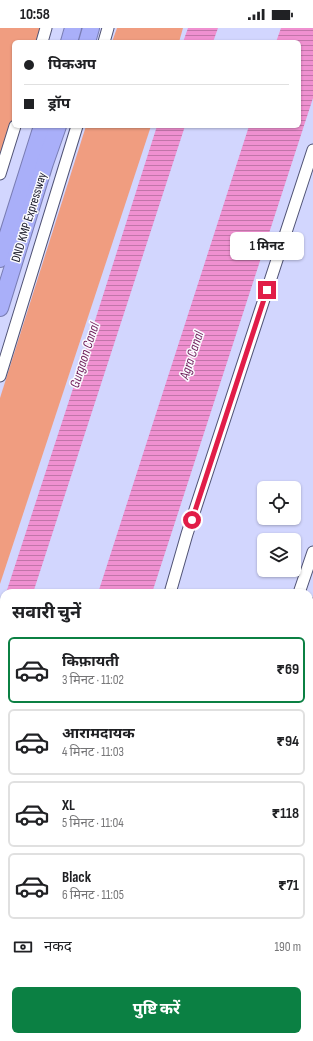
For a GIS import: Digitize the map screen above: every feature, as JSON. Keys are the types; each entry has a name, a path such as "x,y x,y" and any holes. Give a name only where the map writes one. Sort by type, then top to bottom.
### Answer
{"highway":[{"path":"70,40 73,28"},
{"path":"88,40 91,28"},
{"name":"DND KMP Expressway","path":"0,259 41,128"},
{"name":"DND KMP Expressway","path":"0,308 45,162 57,128"}],"street":[{"path":"43,40 46,28"},
{"path":"105,40 108,28"},
{"path":"0,174 14,128"},
{"path":"0,376 76,128"},
{"path":"171,589 194,512 313,150"},
{"path":"300,589 313,552"}],"shaded area":[{"path":"0,28 40,28 37,40 12,40 12,122 0,158"},
{"path":"117,28 183,28 180,40 113,40"},
{"path":"85,128 150,128 0,584 0,398"}],"water":[{"path":"188,28 218,28 214,40 184,40"},
{"name":"Agra Canal","path":"281,28 313,28 313,98 153,589 99,589 248,128 301,128 301,40 277,40"},
{"name":"Gurgaon Canal","path":"156,128 184,128 34,589 7,589"}],"route":[{"path":"192,520 267,290"}]}
